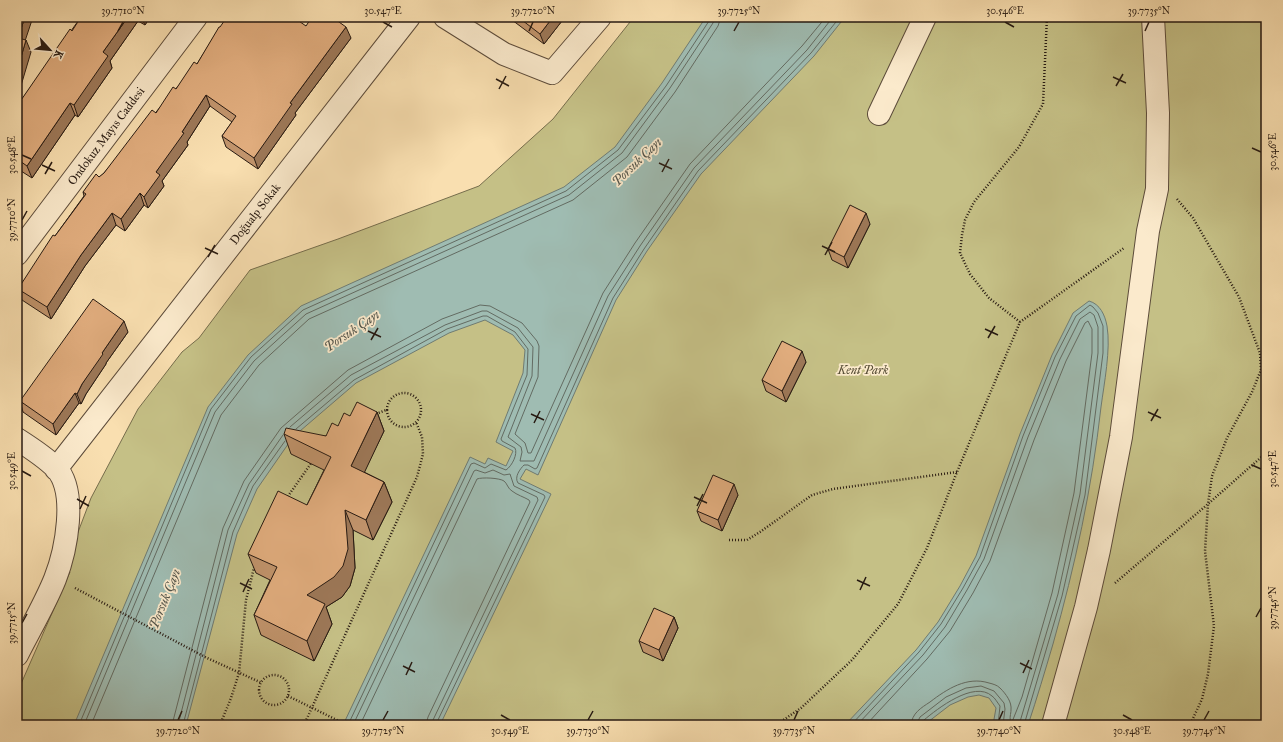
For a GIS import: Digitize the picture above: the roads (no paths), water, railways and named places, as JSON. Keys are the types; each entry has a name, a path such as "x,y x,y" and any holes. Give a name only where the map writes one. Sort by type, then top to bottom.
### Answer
{"street":[{"name":"Ondokuz Mayıs Caddesi","path":"17,254 196,17"},
{"name":"Doğualp Sokak","path":"56,469 409,17"},
{"path":"445,17 504,54 552,73 600,17"},
{"path":"879,114 925,17"},
{"path":"1053,725 1086,607 1099,550 1121,436 1148,231 1157,189 1158,113 1153,17"},
{"path":"17,439 56,469 66,487 69,515 65,543 55,579 17,655"}],"water":[{"name":"Porsuk Çayı","path":"706,17 845,17 814,56 701,174 647,251 616,300 538,475 526,469 520,479 551,494 440,725 343,725 470,457 485,464 488,458 506,466 513,451 496,442 523,373 525,350 513,335 485,320 449,333 356,383 293,437 257,489 237,534 186,725 74,725 208,407 248,355 301,306 564,187 615,147 662,83"},
{"path":"1089,301 1093,302 1101,310 1106,322 1108,335 1107,366 1093,467 1069,585 1053,644 1028,725 993,725 996,708 989,698 979,695 968,697 950,705 924,725 845,725 916,650 938,622 960,586 976,556 1020,434 1052,355 1073,313"}],"park label":[{"name":"Kent Park","path":"863,370"}]}
